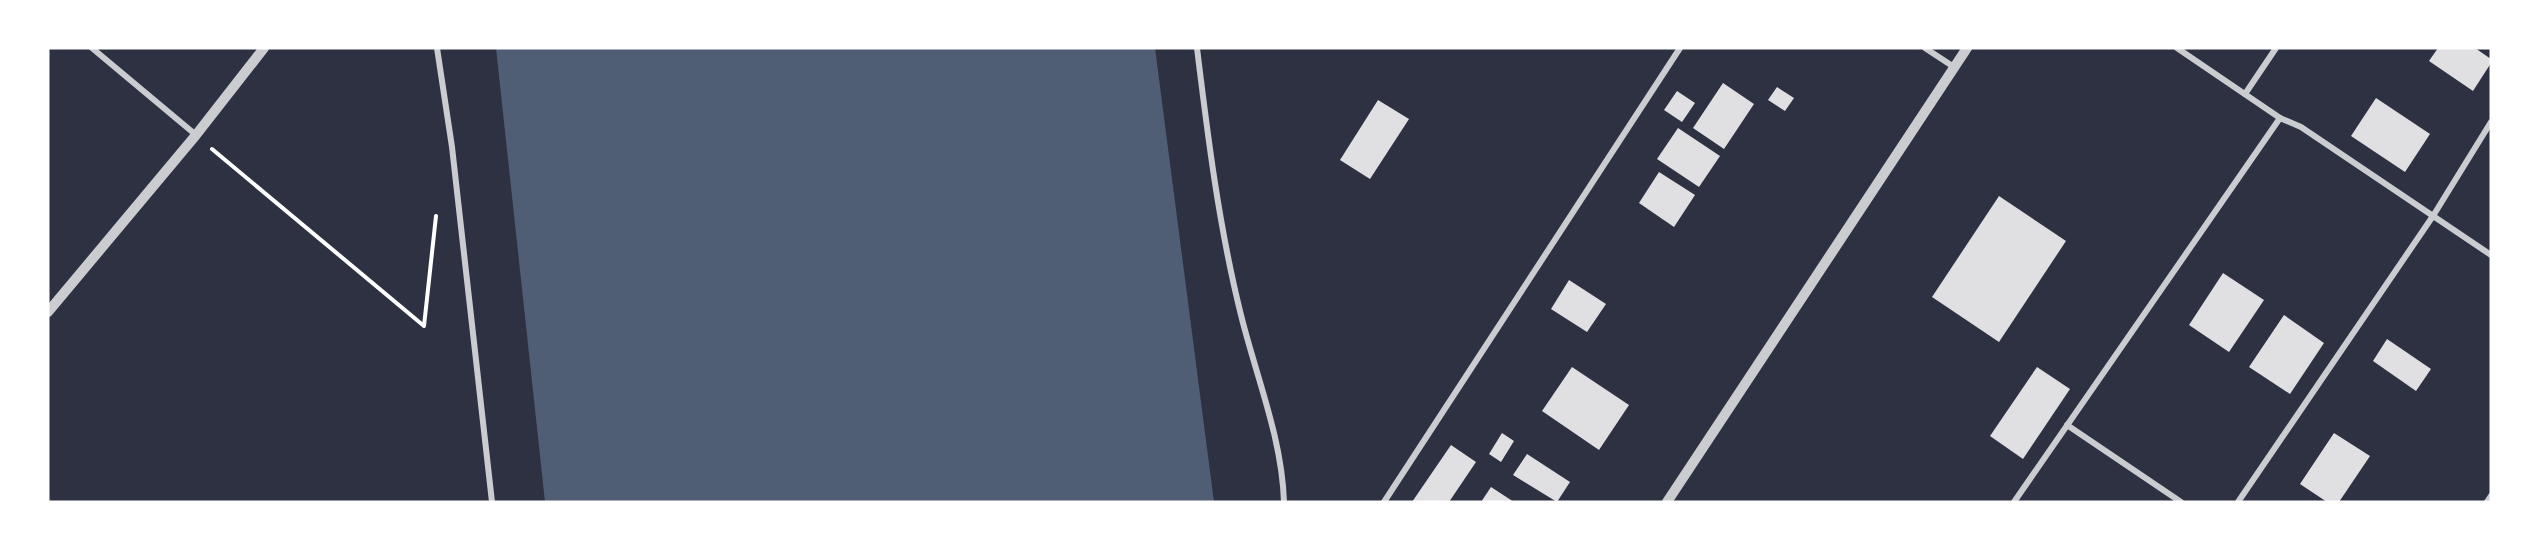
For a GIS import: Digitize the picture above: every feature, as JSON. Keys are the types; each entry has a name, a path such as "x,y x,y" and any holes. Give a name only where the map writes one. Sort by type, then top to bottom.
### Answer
{"street":[{"path":"92,48 196,135"},
{"path":"48,312 196,135 264,48"},
{"path":"437,48 452,147 492,502"},
{"path":"1197,48 1224,238 1241,315 1273,431 1284,502"},
{"path":"1384,502 1680,48"},
{"path":"1925,48 1954,67"},
{"path":"1667,502 1967,48"},
{"path":"2177,48 2280,118 2301,127 2491,255"},
{"path":"2245,94 2276,48"},
{"path":"2014,502 2280,118"},
{"path":"2238,502 2433,216 2491,122"},
{"path":"2067,425 2181,502"},
{"path":"2487,502 2491,496"}],"path":[{"path":"196,135 424,326 437,207"}],"water":[{"path":"496,48 1155,48 1214,502 545,502"}],"building":[{"path":"2438,48 2475,48 2491,59 2491,63 2473,91 2429,61"},
{"path":"1723,83 1754,104 1724,149 1693,128"},
{"path":"1777,87 1794,98 1785,111 1768,100"},
{"path":"1677,91 1695,103 1682,122 1664,110"},
{"path":"2376,98 2430,134 2405,172 2351,136"},
{"path":"1378,100 1409,119 1370,179 1340,160"},
{"path":"1678,128 1720,156 1699,187 1657,159"},
{"path":"1659,172 1695,195 1674,227 1639,203"},
{"path":"1999,196 2066,241 1999,342 1932,297"},
{"path":"2223,273 2264,300 2229,352 2189,325"},
{"path":"1569,280 1606,304 1587,332 1551,309"},
{"path":"2284,315 2324,343 2290,394 2249,367"},
{"path":"2387,339 2431,369 2416,391 2373,361"},
{"path":"1572,367 1629,405 1599,450 1542,411"},
{"path":"2037,367 2070,389 2023,459 1990,436"},
{"path":"1502,433 1514,441 1501,462 1489,454"},
{"path":"2334,433 2370,456 2339,502 2327,502 2300,484"},
{"path":"1451,445 1476,462 1449,502 1412,502"},
{"path":"1527,454 1570,482 1557,502 1513,475"},
{"path":"1491,487 1514,502 1481,502"}]}
